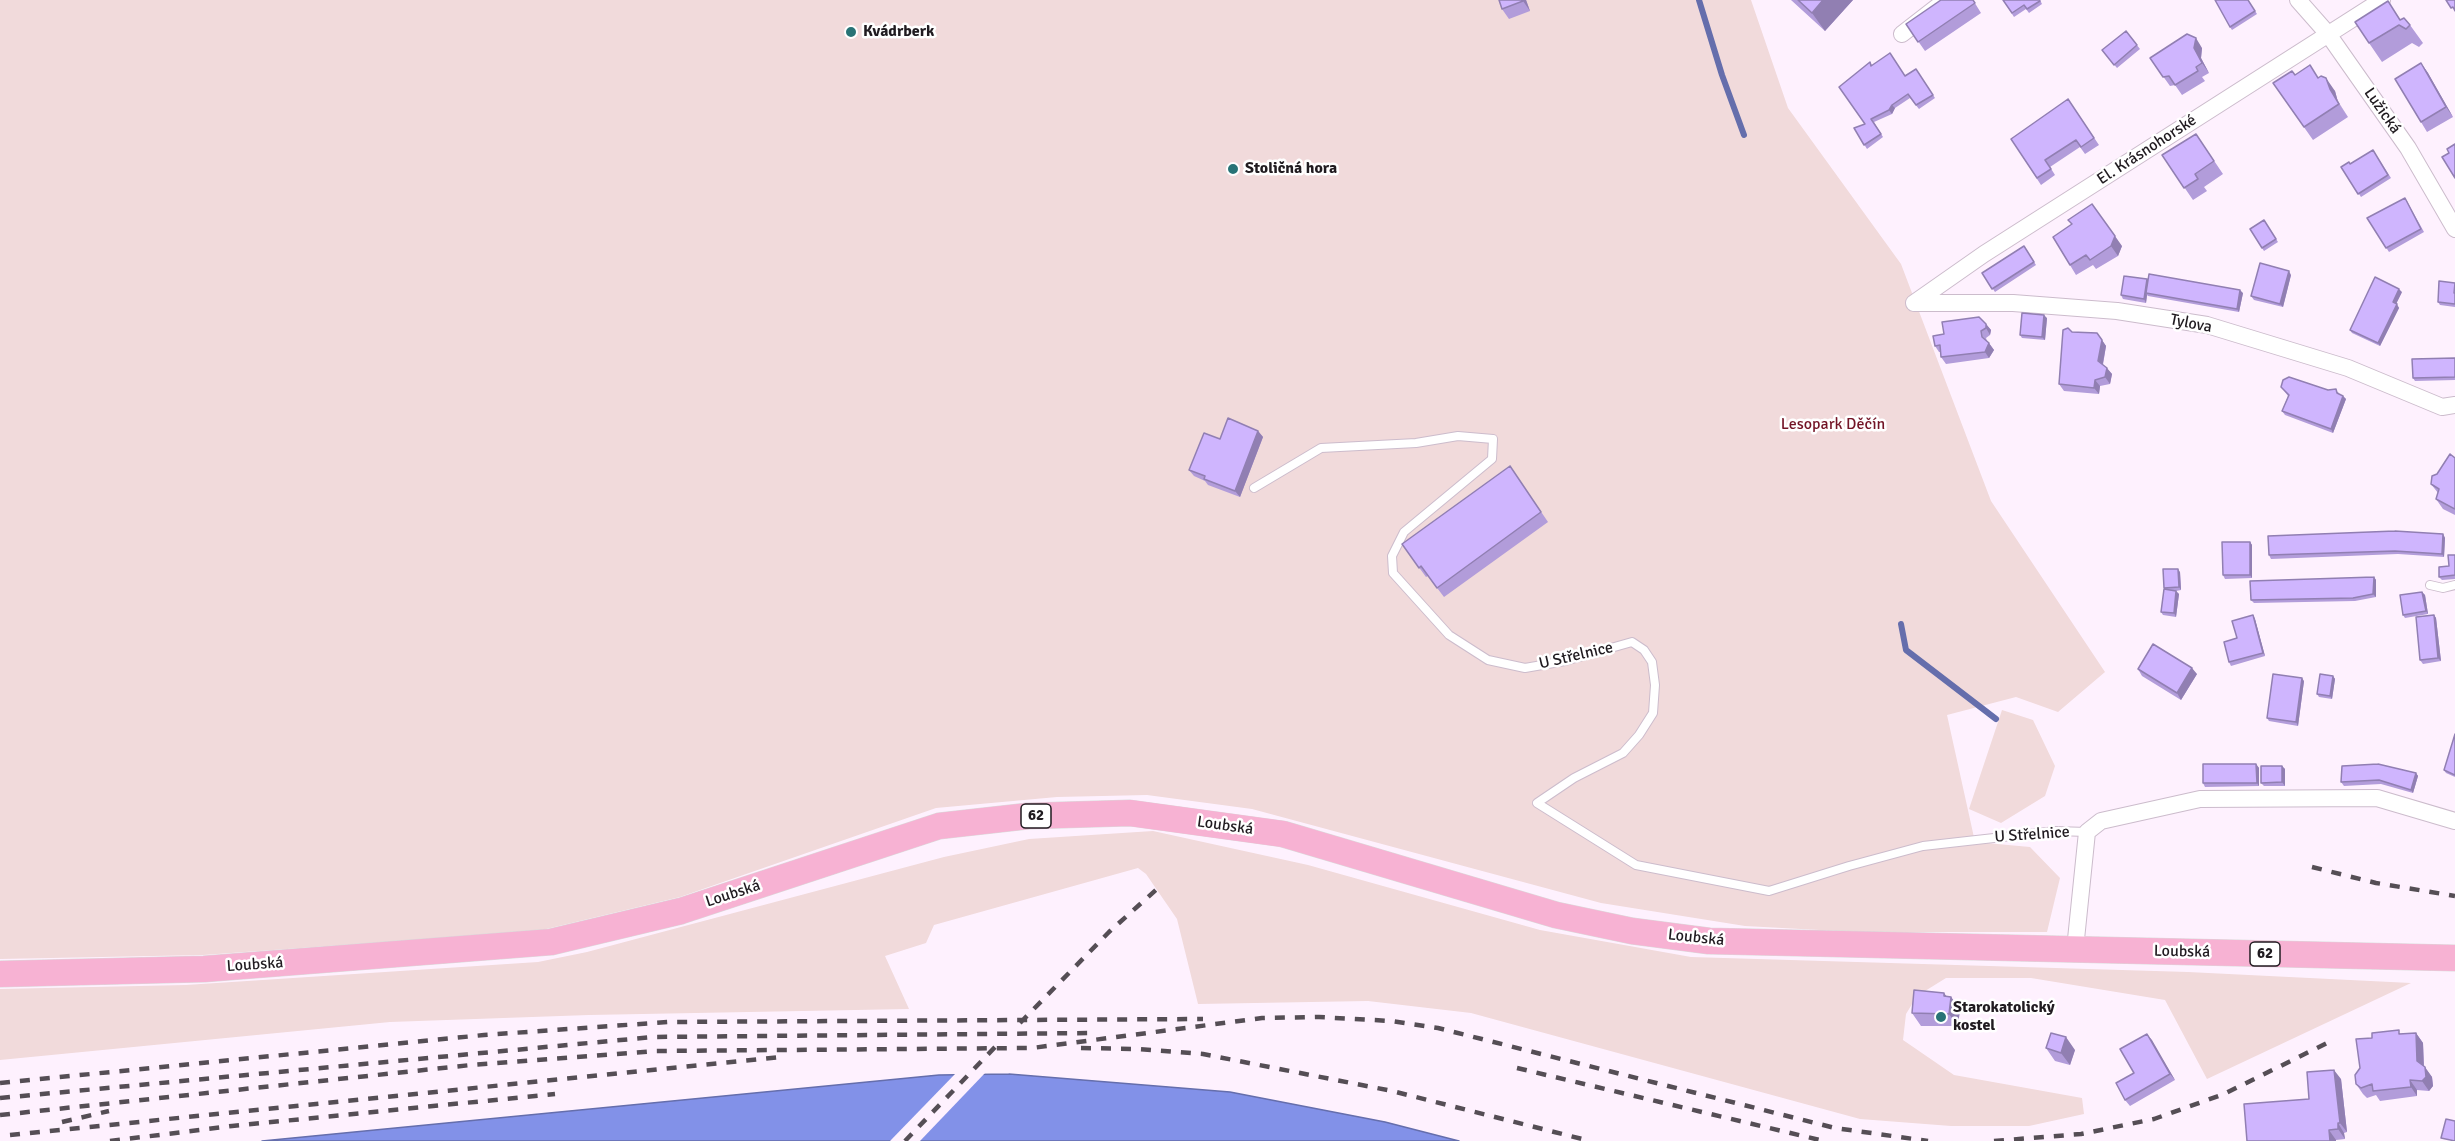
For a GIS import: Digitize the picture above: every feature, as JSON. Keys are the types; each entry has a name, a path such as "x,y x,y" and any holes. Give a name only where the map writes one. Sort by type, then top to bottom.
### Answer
{"main road":[{"name":"Loubská","path":"0,974 204,969 552,942 681,911 939,826 1028,816 1130,813 1283,834 1556,915 1632,931 1709,941 2455,958"}],"street":[{"path":"1902,34 1946,0"},
{"name":"Lužická","path":"2298,0 2328,34 2408,148 2455,229"},
{"name":"El. Krásnohorské","path":"1914,303 1984,254 2382,0"},
{"name":"Tylova","path":"1914,303 2013,303 2112,311 2207,325 2348,368 2442,407 2455,405"},
{"name":"U Střelnice","path":"2075,950 2087,832 2101,821 2200,800 2377,798 2455,821"}],"lane":[{"name":"U Střelnice","path":"1254,488 1321,448 1416,443 1458,436 1493,439 1492,459 1404,532 1392,556 1393,573 1449,635 1488,660 1526,668 1565,661 1632,642 1644,650 1652,662 1655,685 1653,713 1639,735 1623,753 1574,778 1537,803 1636,865 1769,891 1923,846 2056,831 2087,832"},
{"path":"2430,585 2443,588 2455,585"}],"green space":[{"name":"Lesopark Děčín","path":"0,0 1751,0 1788,108 1901,264 1991,501 2105,672 2058,712 2016,697 1947,715 1975,842 2030,847 2060,878 2047,932 1857,932 1745,926 1601,903 1252,809 1147,795 1057,797 936,808 680,897 538,931 203,955 0,959"},
{"path":"2002,710 2033,720 2055,766 2045,796 2001,823 1969,809"},
{"path":"1153,831 1308,865 1540,930 1691,957 2188,972 2411,983 2207,1079 2165,1000 2031,978 1946,978 1917,996 1906,1014 1903,1040 1954,1075 2082,1098 2084,1114 2029,1126 1951,1126 1860,1119 1471,1013 1368,1001 1198,1004 1177,919 1146,874 1138,868 934,925 926,943 885,956 909,1009 589,1015 390,1022 0,1060 0,989 186,985 538,962 587,952 944,857 1029,839"}],"water":[{"path":"1009,1074 1230,1092 1385,1122 1459,1141 262,1141 939,1075"}],"pier":[{"path":"986,1072 920,1141 890,1141 956,1073"}],"building":[{"path":"1499,0 1523,0 1523,1 1502,9"},
{"path":"1798,0 1823,0 1812,13"},
{"path":"1941,0 1973,0 1975,3 1918,42 1906,24"},
{"path":"2003,0 2040,1 2027,9 2024,5 2012,13"},
{"path":"2215,0 2248,0 2255,11 2230,27"},
{"path":"2446,0 2455,0 2455,11 2453,7 2451,8"},
{"path":"2388,1 2400,20 2404,18 2410,25 2406,29 2399,25 2369,43 2355,22"},
{"path":"2126,31 2137,45 2114,65 2102,50"},
{"path":"2187,34 2196,38 2194,48 2202,63 2196,67 2198,71 2175,85 2169,76 2163,77 2150,58"},
{"path":"1890,53 1905,76 1916,69 1933,95 1916,105 1908,94 1892,105 1889,110 1871,119 1881,134 1864,145 1854,128 1865,124 1839,87 1870,62 1871,66"},
{"path":"2421,63 2446,107 2421,122 2395,79"},
{"path":"2310,65 2318,78 2321,76 2326,78 2339,104 2304,127 2273,83 2292,71 2295,75"},
{"path":"2068,99 2094,138 2081,147 2076,140 2045,160 2051,169 2037,178 2011,139"},
{"path":"2196,134 2214,161 2195,174 2198,179 2184,188 2162,155"},
{"path":"2455,144 2455,178 2442,157 2449,153 2447,149"},
{"path":"2373,150 2388,175 2358,194 2341,167"},
{"path":"2405,198 2421,229 2386,248 2367,218"},
{"path":"2092,204 2115,236 2111,246 2090,260 2086,255 2070,265 2053,237 2072,224 2068,220"},
{"path":"2264,220 2276,239 2262,248 2250,229"},
{"path":"2024,246 2034,262 1992,289 1982,273"},
{"path":"2260,263 2289,271 2280,304 2251,296"},
{"path":"2149,274 2240,290 2237,309 2146,293"},
{"path":"2124,276 2147,279 2144,299 2121,295"},
{"path":"2375,277 2399,289 2393,302 2397,304 2378,343 2350,330"},
{"path":"2439,281 2455,283 2455,304 2438,302"},
{"path":"2022,313 2044,315 2042,337 2020,335"},
{"path":"1979,317 1986,324 1986,328 1981,331 1982,337 1989,343 1985,352 1941,357 1940,345 1935,346 1933,336 1944,334 1942,322"},
{"path":"2068,328 2072,332 2097,333 2102,340 2098,361 2107,368 2105,377 2095,380 2094,388 2059,384 2063,330"},
{"path":"2455,358 2455,377 2413,378 2412,359"},
{"path":"2289,377 2328,390 2336,389 2337,393 2343,396 2331,429 2282,411 2289,395 2281,387 2283,380"},
{"path":"1228,418 1258,431 1235,491 1204,479 1205,476 1189,470 1204,433 1220,439"},
{"path":"2450,454 2455,458 2455,509 2436,499 2439,489 2431,484 2432,476 2437,474"},
{"path":"1510,466 1541,512 1437,588 1402,544"},
{"path":"2395,531 2443,534 2442,554 2395,551 2269,555 2268,536"},
{"path":"2222,542 2250,542 2250,575 2223,575"},
{"path":"2448,555 2455,555 2455,575 2439,577 2439,567 2449,566"},
{"path":"2163,569 2178,569 2179,587 2164,588"},
{"path":"2374,577 2373,594 2353,598 2251,600 2250,581"},
{"path":"2164,589 2176,591 2174,613 2161,612"},
{"path":"2422,592 2426,611 2403,615 2400,595"},
{"path":"2253,615 2263,653 2229,662 2224,642 2237,638 2232,621"},
{"path":"2434,615 2438,658 2420,660 2416,617"},
{"path":"2153,644 2192,668 2177,693 2138,669"},
{"path":"2273,674 2302,678 2296,722 2267,718"},
{"path":"2320,674 2333,676 2330,696 2317,694"},
{"path":"2455,734 2455,775 2444,770"},
{"path":"2203,764 2256,764 2257,783 2203,783"},
{"path":"2378,764 2416,773 2411,790 2379,780 2341,782 2342,766"},
{"path":"2261,766 2282,766 2282,782 2261,783"},
{"path":"1914,990 1944,993 1944,996 1951,997 1949,1014 1912,1013"},
{"path":"2399,1030 2399,1034 2416,1033 2417,1061 2425,1067 2426,1077 2422,1081 2410,1080 2411,1087 2373,1091 2372,1084 2361,1088 2356,1084 2355,1075 2360,1068 2356,1039 2372,1038 2372,1033"},
{"path":"2051,1033 2066,1037 2061,1053 2046,1048"},
{"path":"2147,1034 2170,1074 2125,1100 2116,1083 2134,1073 2120,1049"},
{"path":"2334,1070 2340,1123 2338,1123 2338,1129 2329,1130 2330,1141 2247,1141 2244,1104 2309,1099 2307,1072"},
{"path":"2446,1119 2455,1121 2455,1141 2441,1138"}],"waterway":[{"path":"1699,0 1722,75 1744,135"},
{"path":"1901,624 1906,650 1996,719"}],"railway":[{"path":"2312,867 2376,883 2455,896"},
{"path":"1020,1023 1109,932 1157,889"},
{"path":"0,1115 471,1065 656,1051 1032,1048 1262,1018 1319,1017 1391,1021 1438,1028 1835,1128 1928,1141"},
{"path":"0,1083 484,1035 668,1022 1203,1019"},
{"path":"0,1098 653,1037 1092,1033"},
{"path":"1994,1141 2081,1134 2154,1119 2224,1094 2329,1042"},
{"path":"905,1141 996,1046"},
{"path":"1081,1048 1138,1049 1203,1054 1392,1091 1590,1141"},
{"path":"10,1135 780,1057"},
{"path":"1517,1068 1824,1141"},
{"path":"110,1141 232,1126 555,1094"},
{"path":"62,1122 109,1111"}],"place":[{"name":"Kvádrberk","path":"851,32"},
{"name":"Stoličná hora","path":"1233,169"},
{"name":"Starokatolický kostel","path":"1941,1017"}]}
